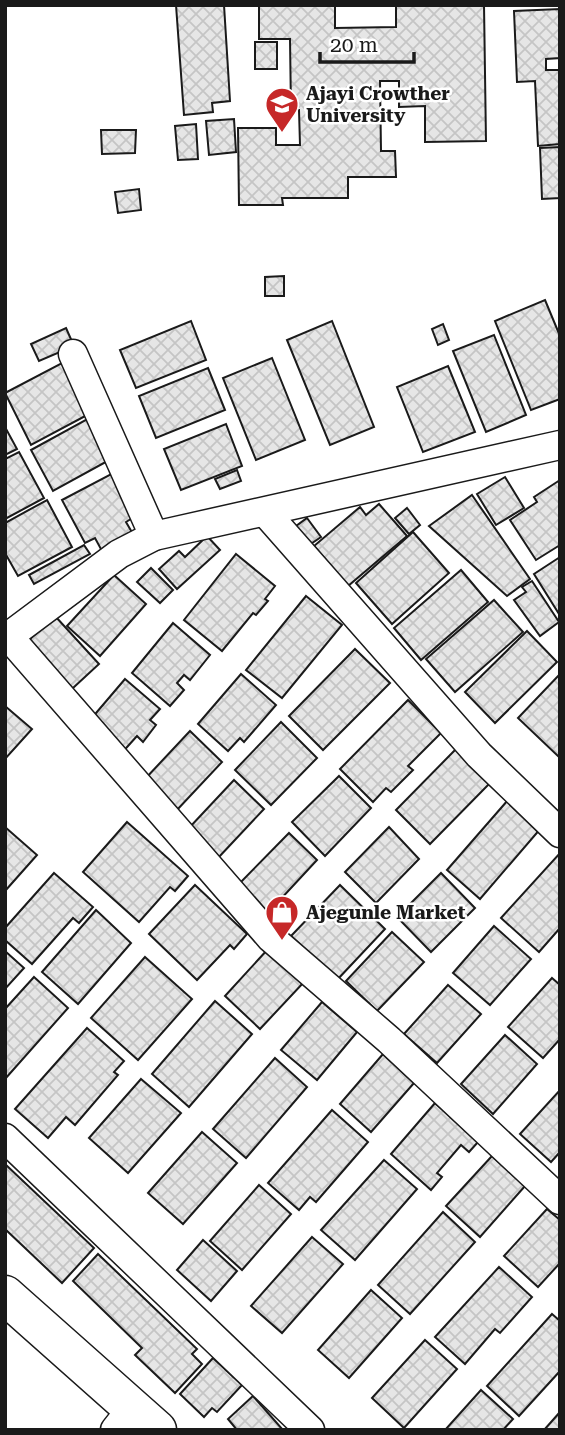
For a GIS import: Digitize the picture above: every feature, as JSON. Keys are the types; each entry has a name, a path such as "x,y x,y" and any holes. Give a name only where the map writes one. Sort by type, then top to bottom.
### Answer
{"highway":[{"path":"5,1295 135,1422"}],"street":[{"path":"73,354 154,537"},
{"path":"560,446 154,537 119,554 7,638 271,938 389,1040 560,1200"},
{"path":"265,512 479,755 560,833"},
{"path":"5,1138 310,1430"}],"building":[{"path":"176,5 224,5 230,101 212,103 213,112 184,115"},
{"path":"259,5 335,5 335,28 396,27 396,5 484,5 486,141 425,142 425,106 399,107 399,81 380,81 381,151 395,151 396,177 348,177 348,198 282,198 283,205 239,205 238,128 276,128 276,145 300,145 299,110 291,110 290,39 259,39"},
{"path":"560,9 560,58 546,59 546,70 560,70 560,144 538,146 535,81 517,82 514,11"},
{"path":"255,42 277,42 277,69 255,69"},
{"path":"234,119 236,152 209,155 206,121"},
{"path":"196,124 198,159 178,160 175,126"},
{"path":"101,130 136,130 135,153 102,154"},
{"path":"560,147 560,198 542,199 540,148"},
{"path":"139,189 141,210 118,213 115,192"},
{"path":"284,276 284,296 265,296 265,277"},
{"path":"545,300 560,336 560,399 531,410 495,321"},
{"path":"191,321 206,360 136,388 120,350"},
{"path":"332,321 374,427 330,445 287,340"},
{"path":"443,324 449,340 438,345 432,329"},
{"path":"66,328 74,346 39,361 31,344"},
{"path":"494,335 526,415 486,432 453,351"},
{"path":"272,358 305,440 256,460 223,378"},
{"path":"62,363 89,414 31,445 5,393"},
{"path":"448,366 475,432 423,452 397,387"},
{"path":"208,368 225,410 156,438 139,396"},
{"path":"91,417 113,458 53,491 31,450"},
{"path":"226,424 242,466 181,490 164,449"},
{"path":"5,427 17,449 5,455"},
{"path":"19,452 44,498 5,519 5,459"},
{"path":"237,470 241,481 220,489 215,479"},
{"path":"117,471 139,514 126,522 133,534 102,551 95,538 85,543 62,500"},
{"path":"505,477 524,508 496,525 477,494"},
{"path":"560,480 560,545 536,560 510,520 537,502 534,497"},
{"path":"472,495 530,579 507,596 429,526"},
{"path":"47,500 72,547 18,576 5,553 5,523"},
{"path":"379,504 407,536 348,586 314,546 360,507 366,515"},
{"path":"407,508 420,525 409,534 395,518"},
{"path":"307,518 321,537 302,550 288,532"},
{"path":"413,532 449,573 392,624 356,583"},
{"path":"207,536 220,550 177,589 159,569 179,551 185,557"},
{"path":"84,545 90,554 34,584 29,575"},
{"path":"236,554 275,586 265,599 268,601 256,615 253,613 222,651 184,620"},
{"path":"560,557 560,614 559,614 534,574"},
{"path":"151,568 173,590 160,603 137,582"},
{"path":"461,570 488,602 421,660 394,628"},
{"path":"114,575 146,604 100,656 67,626"},
{"path":"532,581 559,622 540,636 514,600 526,592 522,587"},
{"path":"306,596 342,625 282,698 246,670"},
{"path":"494,600 523,632 455,692 426,659"},
{"path":"55,616 99,664 60,700 17,651"},
{"path":"173,623 210,655 190,680 184,675 177,683 184,690 170,706 132,673"},
{"path":"527,631 557,662 495,723 465,692"},
{"path":"355,649 390,683 323,750 289,716"},
{"path":"241,674 276,705 244,742 240,738 228,751 198,724"},
{"path":"560,674 560,758 518,718"},
{"path":"125,679 160,709 150,720 156,725 143,742 137,736 119,756 85,726"},
{"path":"408,700 441,733 408,766 413,770 391,792 386,788 373,802 340,769"},
{"path":"5,706 32,729 5,759"},
{"path":"281,722 317,758 271,805 235,770"},
{"path":"190,731 222,762 176,811 144,780"},
{"path":"457,748 491,782 430,844 396,810"},
{"path":"339,776 371,808 325,856 292,822"},
{"path":"234,780 264,809 218,858 188,829"},
{"path":"508,800 541,828 480,899 447,870"},
{"path":"127,822 188,876 175,891 170,887 139,922 83,872"},
{"path":"5,827 37,855 5,891"},
{"path":"389,827 419,859 376,903 345,872"},
{"path":"289,833 317,860 265,916 236,887"},
{"path":"560,853 560,928 539,952 501,918"},
{"path":"54,873 93,907 79,923 73,918 32,964 5,940 5,928"},
{"path":"441,873 475,908 431,952 397,917"},
{"path":"195,885 247,934 234,949 230,945 197,980 149,934"},
{"path":"340,885 385,929 337,980 291,936"},
{"path":"96,910 131,943 78,1004 42,972"},
{"path":"494,926 531,959 490,1005 453,973"},
{"path":"392,932 424,962 377,1011 346,981"},
{"path":"268,949 304,982 260,1029 225,996"},
{"path":"5,951 24,968 5,989"},
{"path":"145,957 192,999 138,1060 91,1018"},
{"path":"34,977 68,1008 5,1079 5,1009"},
{"path":"552,978 560,985 560,1039 543,1058 508,1027"},
{"path":"448,985 481,1014 437,1063 404,1034"},
{"path":"215,1001 252,1034 189,1107 152,1074"},
{"path":"322,1002 357,1032 317,1080 281,1050"},
{"path":"87,1028 124,1061 114,1072 118,1075 75,1125 66,1117 48,1138 15,1109"},
{"path":"505,1035 537,1064 493,1114 461,1084"},
{"path":"383,1054 414,1083 371,1132 340,1104"},
{"path":"275,1058 307,1087 246,1158 213,1129"},
{"path":"141,1079 181,1113 128,1173 89,1138"},
{"path":"560,1090 560,1152 551,1162 520,1134"},
{"path":"435,1103 478,1142 469,1152 461,1145 437,1173 442,1177 431,1190 391,1154"},
{"path":"332,1110 368,1142 316,1202 310,1197 299,1210 268,1183"},
{"path":"202,1132 237,1163 183,1224 148,1193"},
{"path":"492,1156 525,1186 480,1237 446,1206"},
{"path":"384,1160 417,1189 355,1260 321,1230"},
{"path":"5,1164 94,1248 62,1283 5,1229"},
{"path":"259,1185 291,1214 242,1270 210,1241"},
{"path":"547,1209 560,1220 560,1263 538,1287 504,1256"},
{"path":"443,1212 475,1242 410,1314 378,1285"},
{"path":"312,1237 343,1264 282,1333 251,1306"},
{"path":"203,1240 237,1271 211,1301 177,1270"},
{"path":"98,1254 197,1349 192,1354 202,1364 175,1393 135,1355 142,1348 73,1281"},
{"path":"499,1267 532,1297 500,1333 495,1329 465,1364 435,1337"},
{"path":"371,1290 402,1318 349,1378 318,1350"},
{"path":"552,1314 560,1321 560,1371 519,1416 487,1386"},
{"path":"425,1340 457,1369 404,1428 372,1398"},
{"path":"213,1358 242,1385 217,1412 212,1408 204,1417 180,1394"},
{"path":"481,1390 513,1419 503,1430 445,1430"},
{"path":"253,1396 283,1430 237,1430 228,1419"},
{"path":"560,1412 560,1430 544,1430"}],"place":[{"name":"Ajayi Crowther University","path":"282,134"},
{"name":"Ajegunle Market","path":"282,942"}]}
